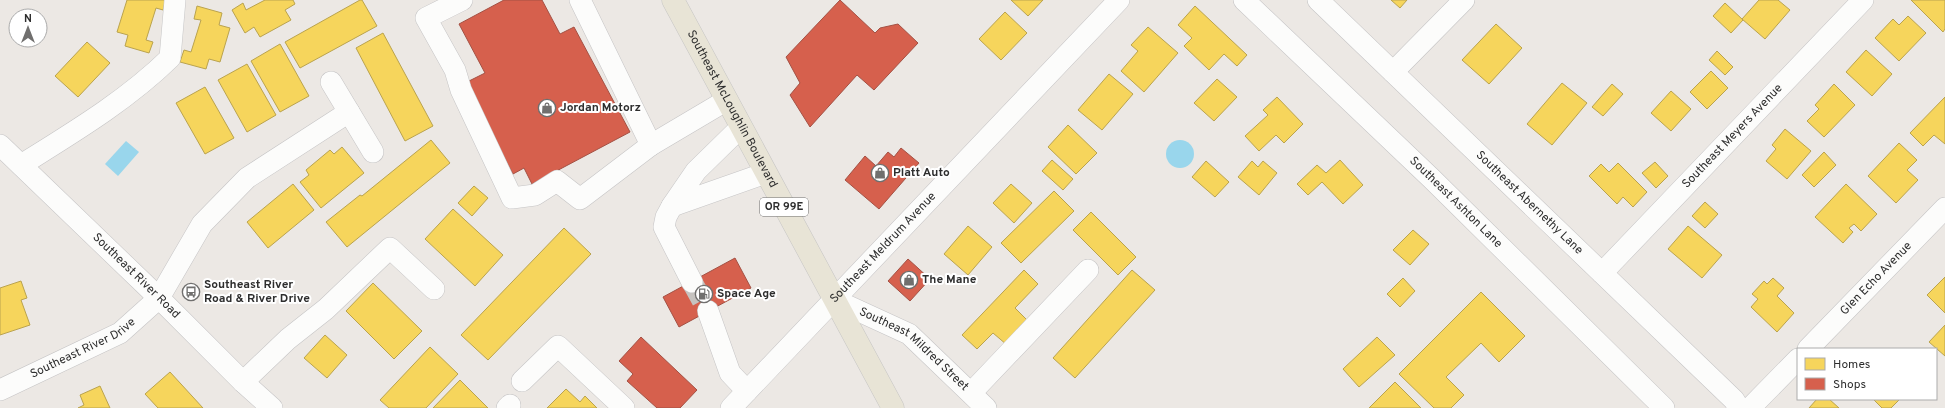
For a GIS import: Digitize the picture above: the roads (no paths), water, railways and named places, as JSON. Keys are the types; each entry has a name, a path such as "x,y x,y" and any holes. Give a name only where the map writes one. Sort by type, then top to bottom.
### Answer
{"main road":[{"name":"Southeast McLoughlin Boulevard","path":"673,0 893,408"}],"street":[{"path":"20,165 84,126 158,70 170,58 175,0"},
{"path":"462,0 426,18 455,70 461,90 512,198 535,195 557,181 580,199 651,145 727,100"},
{"path":"580,0 651,145"},
{"name":"Southeast Meldrum Avenue","path":"731,408 1119,0"},
{"name":"Southeast Ashton Lane","path":"1244,0 1432,179 1664,408"},
{"name":"Southeast Abernethy Lane","path":"1318,0 1734,400 1739,408"},
{"path":"1393,72 1464,0"},
{"name":"Southeast Meyers Avenue","path":"1602,273 1863,0"},
{"path":"331,82 373,152"},
{"name":"Southeast River Drive","path":"0,390 120,333 159,298 202,224 247,178 349,112"},
{"path":"692,282 664,227 666,217 696,171 741,127"},
{"name":"Southeast River Road","path":"0,145 159,298 243,382 272,408"},
{"path":"672,206 766,173"},
{"name":"Glen Echo Avenue","path":"1809,348 1945,208"},
{"path":"243,382 288,339 326,309 390,248 434,289"},
{"path":"971,393 1088,270"},
{"name":"Southeast Mildred Street","path":"835,300 909,334 986,408"},
{"path":"708,311 730,373 747,391"},
{"path":"522,381 558,346 624,408"},
{"path":"1750,408 1797,360"}],"water":[{"path":"1180,140 1190,144 1194,154 1190,164 1180,168 1170,164 1166,154 1170,144"},
{"path":"126,141 139,152 118,176 105,164"}],"tunnel":[{"path":"692,282 708,311"}],"place":[{"name":"Jordan Motorz","path":"547,108"},
{"name":"Platt Auto","path":"880,173"},
{"name":"The Mane","path":"909,280"},
{"name":"Southeast River Road & River Drive","path":"191,292"},
{"name":"Space Age","path":"704,294"}]}
